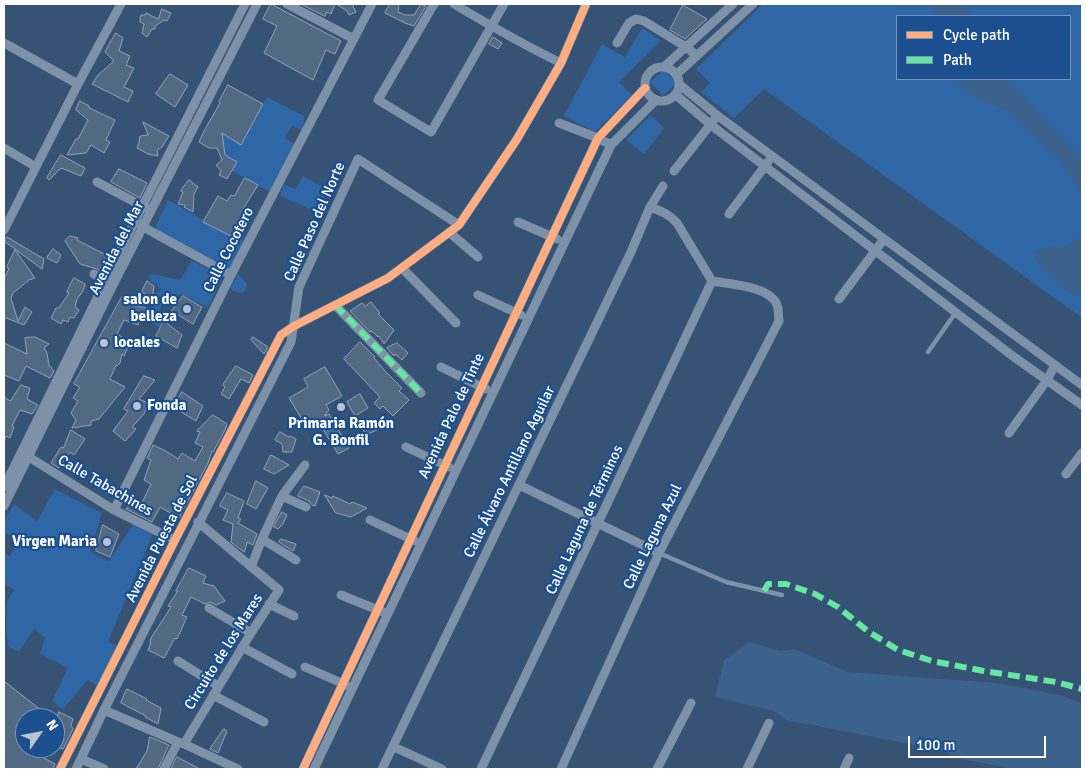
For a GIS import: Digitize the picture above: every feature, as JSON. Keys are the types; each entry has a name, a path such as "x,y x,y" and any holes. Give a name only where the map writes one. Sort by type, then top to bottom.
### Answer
{"street":[{"path":"4,230 121,4"},
{"name":"Avenida del Mar","path":"4,506 25,455 134,221 245,4"},
{"name":"Avenida del Mar","path":"4,487 25,455 257,4"},
{"path":"287,4 354,38"},
{"name":"Calle Cocotero","path":"114,510 230,275 372,4"},
{"path":"434,4 378,100 431,132 504,4"},
{"path":"454,4 491,27 561,63"},
{"path":"294,326 388,278 459,225 517,139 561,63 586,4"},
{"path":"665,66 733,4"},
{"path":"677,74 752,4"},
{"path":"617,43 629,22 636,19 644,21 697,56"},
{"path":"4,43 78,84"},
{"path":"665,66 677,74 680,85 676,95 670,100 656,100 650,95 645,82 649,72 654,68 665,66"},
{"path":"680,85 718,116 1082,385"},
{"name":"Avenida Palo de Tinte","path":"303,769 598,138 646,88"},
{"path":"676,95 711,125 1014,357 1082,405"},
{"name":"Avenida Palo de Tinte","path":"316,767 611,145 656,100"},
{"path":"674,171 718,116"},
{"path":"559,123 611,145"},
{"path":"4,148 36,167"},
{"path":"729,214 772,156"},
{"name":"Calle Paso del Norte","path":"294,326 299,287 358,159 459,225"},
{"path":"97,182 151,211"},
{"name":"Calle Álvaro Antillano Aguilar","path":"382,769 631,252 650,207 663,186"},
{"path":"650,207 666,212 672,217 712,281"},
{"path":"134,221 230,275"},
{"path":"518,222 564,242"},
{"path":"449,232 478,257"},
{"path":"839,300 884,239"},
{"path":"402,268 456,324"},
{"path":"94,274 106,280"},
{"name":"Calle Laguna Azul","path":"560,769 659,553 779,321 777,305 772,297 762,291 712,281"},
{"name":"Calle Laguna de Términos","path":"481,769 712,281"},
{"path":"478,295 528,318"},
{"path":"335,305 421,393"},
{"name":"Avenida Puesta de Sol","path":"60,769 281,335 294,326"},
{"name":"Avenida Puesta de Sol","path":"76,769 104,710 188,547 198,522 291,342 294,326"},
{"path":"1009,433 1047,380 1055,365"},
{"path":"442,367 493,392"},
{"path":"258,380 269,386"},
{"path":"225,444 236,450"},
{"path":"406,447 456,470"},
{"path":"1066,474 1082,453"},
{"name":"Calle Tabachines","path":"25,455 114,510 175,540"},
{"path":"251,567 282,496 305,464"},
{"path":"519,485 659,553"},
{"path":"282,496 306,507"},
{"path":"197,499 208,505"},
{"path":"370,520 422,543"},
{"name":"Circuito de los Mares","path":"164,769 213,696 279,590 198,522"},
{"path":"262,539 296,560"},
{"path":"341,595 388,614"},
{"path":"269,604 294,616"},
{"path":"209,608 251,633"},
{"path":"242,647 292,674"},
{"path":"178,661 218,686"},
{"path":"305,667 353,688"},
{"path":"213,696 264,722"},
{"path":"657,769 691,703"},
{"path":"104,710 238,769"},
{"path":"747,769 769,723"},
{"path":"394,747 442,769"},
{"path":"82,758 104,769"},
{"path":"844,769 849,758"},
{"path":"307,760 316,767"}],"lane":[{"path":"928,352 956,312"},
{"path":"659,553 726,582 782,595"}],"shaded area":[{"path":"763,4 1082,4 1082,318 764,89 734,118 701,92 710,83 696,69"},
{"path":"934,4 966,4 970,15 931,15"},
{"path":"642,28 661,41 619,82 632,95 595,132 564,116 602,44 625,57"},
{"path":"664,70 677,83 663,96 650,82"},
{"path":"953,80 1007,80 1082,159 1082,194 1060,161 1008,111 973,96"},
{"path":"267,97 304,116 303,130 292,126 285,138 296,145 270,192 232,171 237,162 225,155 222,132 241,144"},
{"path":"651,115 664,128 644,154 626,140"},
{"path":"303,176 328,190 315,211 280,196 284,185 296,189"},
{"path":"168,200 237,239 248,240 230,275 153,232"},
{"path":"1082,236 1082,299 1067,291 1041,268 1033,253 1045,248 1066,246"},
{"path":"192,261 223,276 208,307 180,294 172,305 163,301 159,313 166,314 159,327 152,323 149,314 152,308 145,303 148,297 162,290 148,279 151,274 180,280"},
{"path":"237,273 246,282 247,287 243,293 232,291 231,284 236,279"},
{"path":"55,489 102,513 90,552 109,561 135,522 153,533 108,642 118,646 99,687 88,680 64,708 52,701 68,668 40,654 45,638 34,629 19,652 8,647 6,625 7,601 14,590 4,584 4,553 10,556 16,545 11,536 4,534 4,521 14,504 37,521"},
{"path":"750,642 781,651 794,649 848,672 997,683 1063,696 1082,703 1082,769 1015,769 954,758 945,751 786,720 774,711 715,697 724,660"}],"building":[{"path":"271,4 341,41 335,54 326,50 313,80 264,53 277,26 263,19"},
{"path":"301,4 335,4 331,14 327,12 325,16"},
{"path":"336,4 352,4 356,12 349,15 347,11"},
{"path":"390,4 399,4 398,12 405,15 414,15 421,4 426,6 414,26 385,13"},
{"path":"683,5 707,19 685,39 670,30"},
{"path":"162,9 171,13 167,21 164,20 155,26 155,29 152,29 147,37 142,33 144,24 140,22 141,15 146,13 158,19"},
{"path":"116,33 123,38 119,51 130,56 126,65 134,68 124,87 133,91 128,102 92,84 98,75 114,61 105,52"},
{"path":"493,37 502,43 498,49 489,44"},
{"path":"170,74 188,85 175,107 156,94"},
{"path":"228,85 263,104 241,145 222,133 225,155 237,162 227,179 219,175 221,171 216,165 222,160 217,148 209,148 199,142"},
{"path":"80,101 89,106 89,108 115,120 106,140 110,142 104,153 91,145 86,153 67,155 88,120 76,110"},
{"path":"143,122 169,136 162,147 157,150 158,156 148,154 137,148 140,136 148,135"},
{"path":"61,155 85,168 81,176 61,168 49,180 47,178"},
{"path":"119,169 147,183 140,198 111,182"},
{"path":"245,178 258,185 243,209 250,213 237,239 203,222 218,196 227,201 231,195 234,196"},
{"path":"189,180 198,187 194,194 193,212 184,207 185,205 178,204 183,192 181,191"},
{"path":"70,236 78,238 77,240 108,256 109,259 103,272 80,264 65,241"},
{"path":"7,237 44,259 42,269 4,241"},
{"path":"53,249 61,255 57,263 47,258"},
{"path":"15,250 35,278 29,280 13,293 11,298 18,321 25,307 32,312 24,325 4,317 4,278"},
{"path":"74,278 85,284 75,307 79,310 74,318 70,317 68,322 63,320 61,324 51,318 56,308 59,308 69,293 67,292"},
{"path":"147,281 154,286 153,294 148,296 142,292"},
{"name":"salon de belleza","path":"183,296 202,307 193,324 172,311"},
{"path":"122,297 131,303 128,304 146,308 138,325 124,320 117,334 130,342 110,379 125,387 99,419 91,421 91,425 72,428 76,420 71,413 78,401 73,398 80,387 74,384"},
{"path":"371,302 380,313 378,314 394,330 384,344 379,336 372,331 370,332 350,311 362,303 365,306"},
{"path":"164,321 182,335 177,348 156,336"},
{"path":"35,337 49,344 44,348 49,365 54,371 50,378 26,366 19,381 4,375 4,343 27,354 25,338"},
{"path":"253,337 268,347 264,354 251,340"},
{"path":"360,342 402,388 399,391 409,400 393,416 383,406 380,409 374,403 380,397 344,359"},
{"path":"397,343 408,353 402,360 395,354 394,356 387,348"},
{"path":"236,366 253,375 249,383 241,379 229,399 221,394 225,387 223,385"},
{"path":"325,367 342,396 326,405 329,410 324,416 329,414 349,448 338,454 318,421 307,428 289,398 308,387 304,379"},
{"path":"144,376 155,380 139,399 150,404 132,427 136,429 125,441 113,431 128,411 124,409"},
{"path":"21,385 30,388 27,399 38,405 32,414 20,410 12,426 14,427 10,438 6,436 4,441 4,397 10,401"},
{"path":"182,392 203,406 196,421 173,407"},
{"path":"360,394 368,408 355,416 347,402"},
{"path":"213,415 227,424 179,518 160,507 152,522 126,509 132,502 140,507 151,484 144,480 151,460 147,458 153,445 178,459 182,453 195,461 203,447 195,443 200,432 197,431"},
{"path":"375,421 379,429 366,435 362,428"},
{"path":"71,430 85,439 74,455 70,452 59,468 51,463 61,447 63,448"},
{"path":"280,432 296,439 292,452 283,452 282,444 275,440"},
{"path":"271,455 289,465 274,474 264,469"},
{"path":"256,481 268,488 256,509 247,504"},
{"path":"304,486 320,492 315,506 298,496"},
{"path":"227,493 244,501 238,518 241,519 238,523 257,534 253,545 247,542 244,552 231,542 233,524 223,520 228,510 220,506"},
{"path":"325,495 367,508 351,517 336,513"},
{"path":"282,512 287,515 283,524 278,529 274,527"},
{"name":"Virgen Maria","path":"103,525 119,534 110,557 96,551"},
{"path":"281,539 296,544 293,551 279,542"},
{"path":"189,568 206,576 203,583 214,586 225,601 216,605 210,602 205,604 191,597 182,615 187,617 177,639 175,638 164,658 148,650 151,638 171,607 168,606"},
{"path":"4,681 38,708 15,708 15,758 44,758 55,764 53,769 4,769"},
{"path":"127,689 161,708 158,724 121,703"},
{"path":"65,715 73,719 71,725 73,729 65,745"},
{"path":"224,729 227,731 218,753 210,749"},
{"path":"150,737 169,745 158,769 136,769 147,751"},
{"path":"177,757 200,769 171,769"}],"marked path":[{"path":"335,305 421,393"},
{"path":"764,591 768,584 786,584 815,594 838,607 869,632 898,650 932,661 1056,682 1082,689"}],"cycle path":[{"path":"60,769 281,335 294,326 388,278 459,225 517,139 561,63 586,4"},
{"path":"303,769 598,138 645,88"}],"place":[{"name":"salon de belleza","path":"187,309"},
{"name":"locales","path":"104,343"},
{"name":"Fonda","path":"137,406"},
{"name":"Primaria Ramón G. Bonfil","path":"341,407"},
{"name":"Virgen Maria","path":"107,542"}]}
